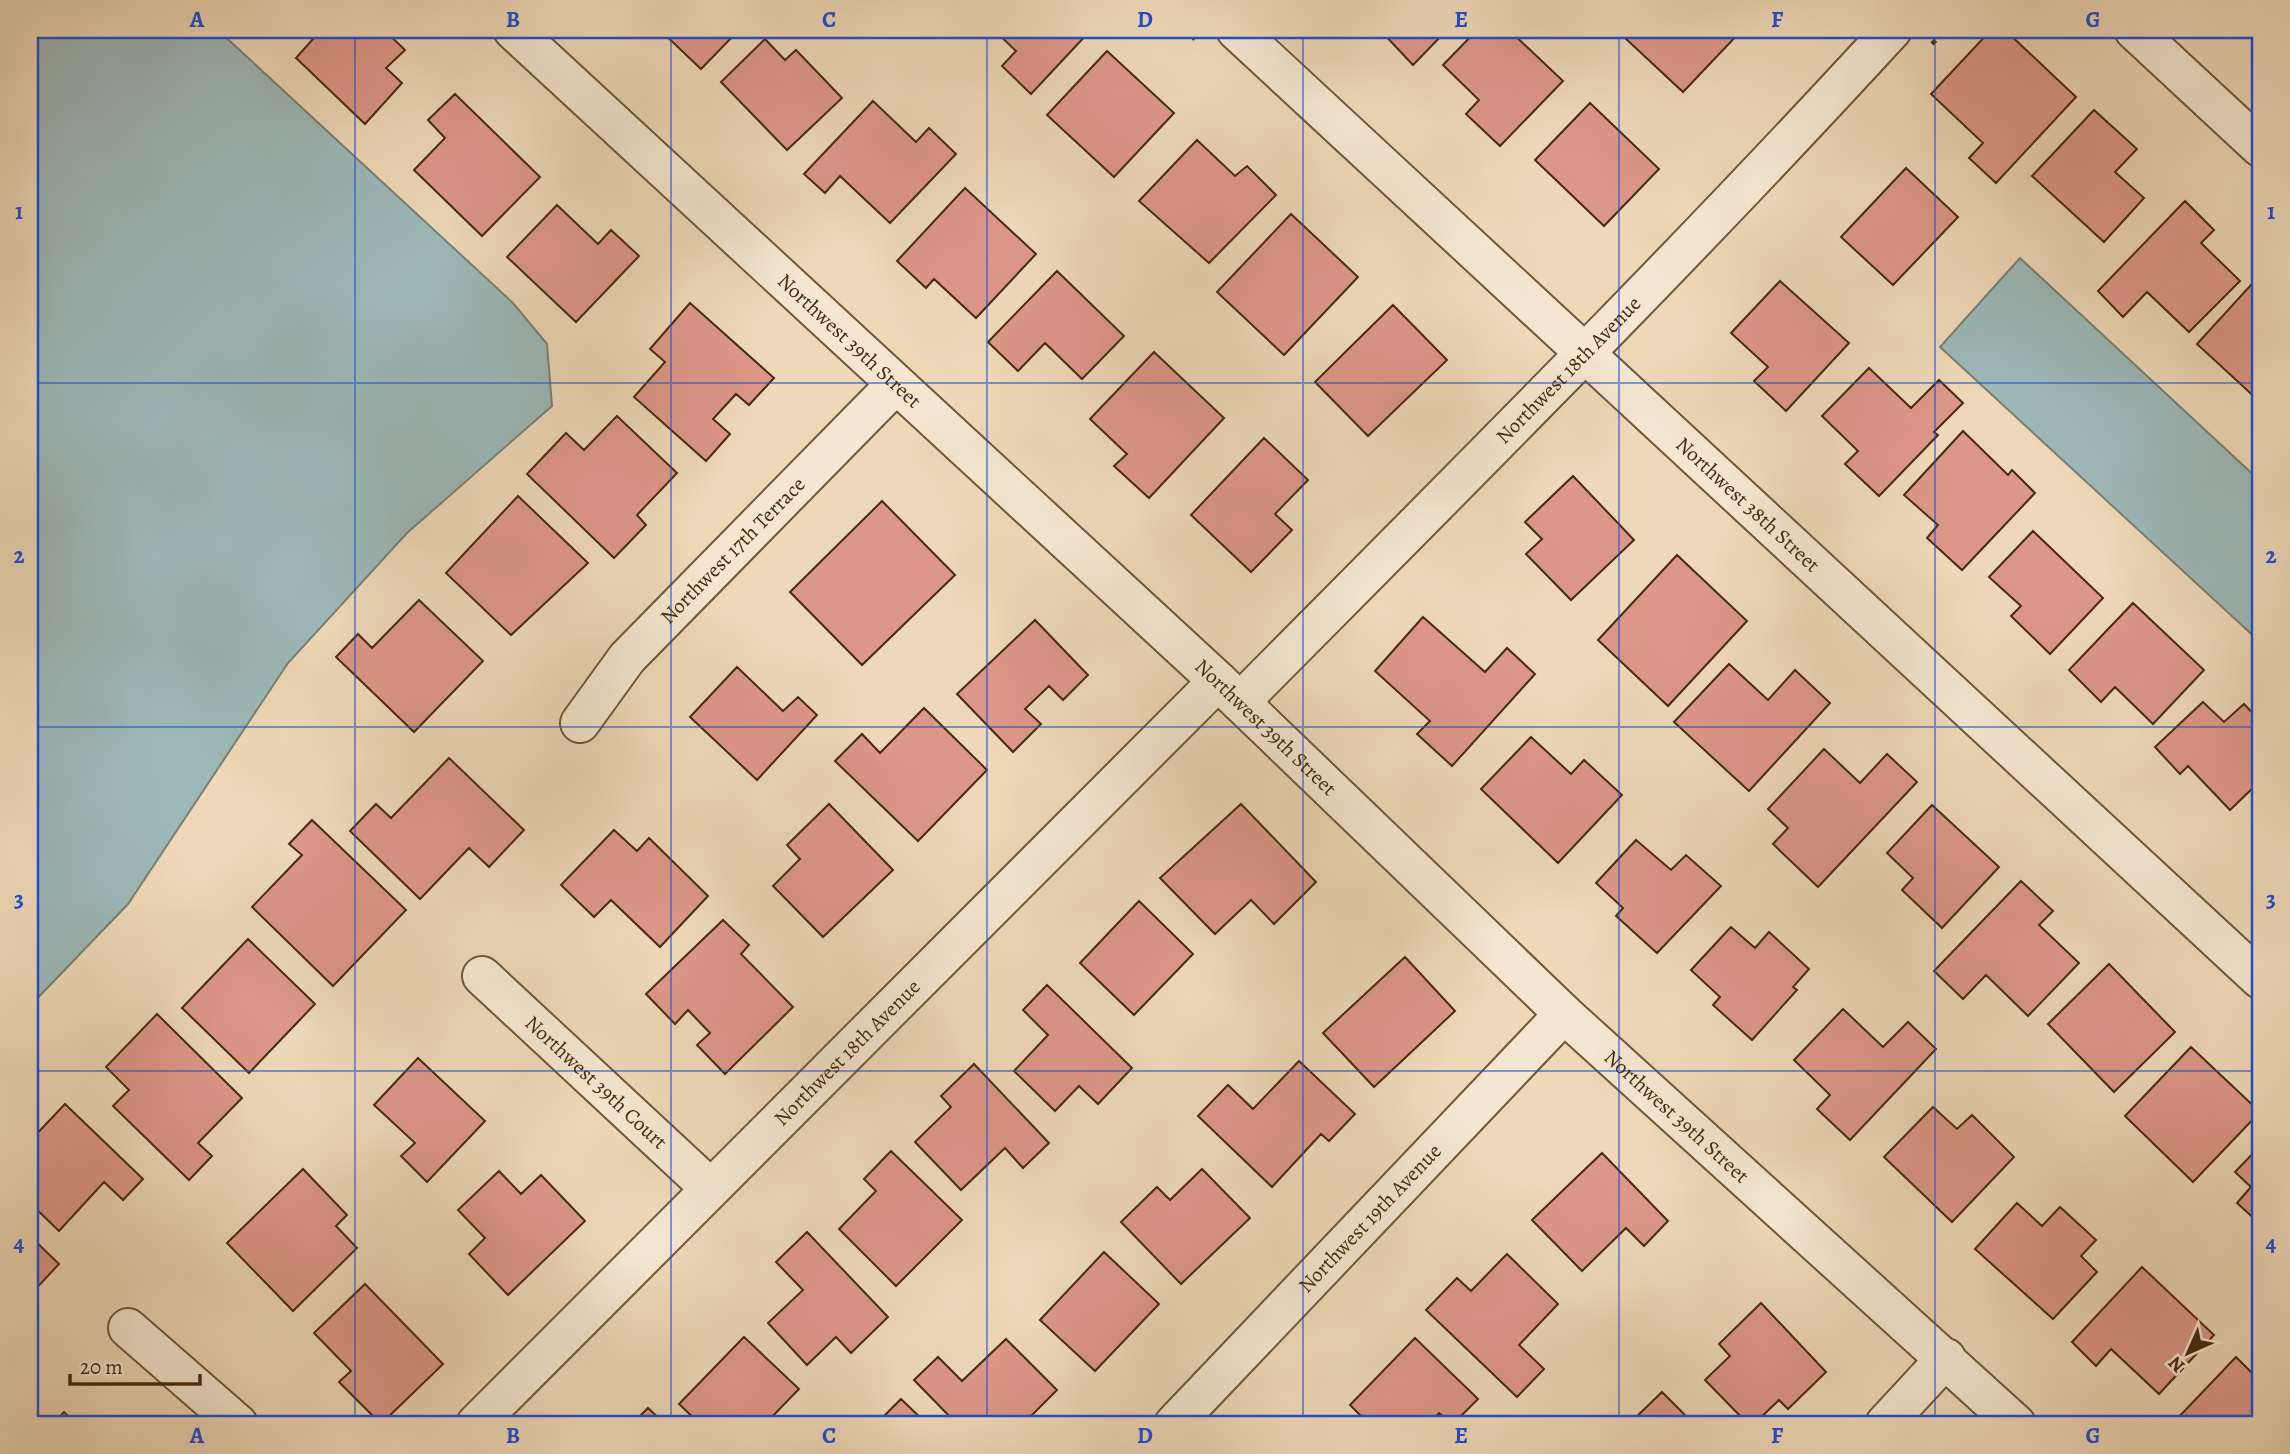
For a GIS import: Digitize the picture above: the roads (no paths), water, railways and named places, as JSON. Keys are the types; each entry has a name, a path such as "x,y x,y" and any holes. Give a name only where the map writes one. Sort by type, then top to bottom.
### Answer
{"street":[{"name":"Northwest 39th Street","path":"513,30 1229,692 1564,1014 2017,1424"},
{"name":"Northwest 38th Street","path":"1236,30 1587,352 1615,383 2260,979"},
{"name":"Northwest 18th Avenue","path":"476,1424 710,1188 1587,352 1769,164 1892,30"},
{"path":"2134,30 2260,147"},
{"name":"Northwest 17th Terrace","path":"580,723 627,658 895,385"},
{"name":"Northwest 39th Court","path":"482,976 710,1188"},
{"name":"Northwest 19th Avenue","path":"1174,1424 1564,1014"},
{"path":"128,1328 238,1424"},
{"path":"1885,1424 1946,1358"}],"water":[{"path":"30,30 218,30 513,303 547,344 552,406 407,533 288,663 128,904 30,1006"},
{"path":"2020,258 2260,481 2260,642 1940,347"}]}
